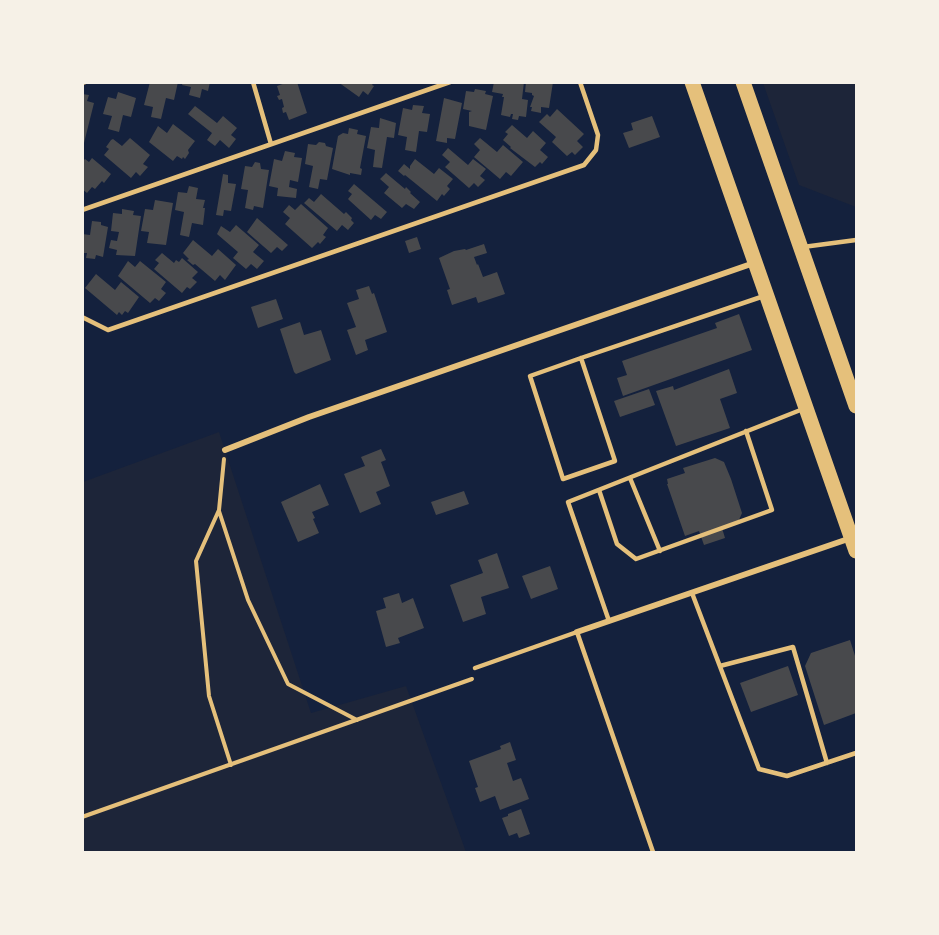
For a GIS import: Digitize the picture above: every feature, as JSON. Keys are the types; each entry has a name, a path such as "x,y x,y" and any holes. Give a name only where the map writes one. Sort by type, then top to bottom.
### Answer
{"main road":[{"path":"692,82 854,545"},
{"path":"743,82 856,406"}],"street":[{"path":"225,450 309,417 755,263"},
{"path":"577,632 692,593 854,545"}],"lane":[{"path":"253,82 272,144"},
{"path":"82,210 450,82"},
{"path":"82,317 108,330 584,165 596,150 598,135 581,83 587,82"},
{"path":"800,247 856,240"},
{"path":"581,358 615,461 563,479 530,376 581,358 766,295"},
{"path":"609,621 568,502 806,407"},
{"path":"599,490 617,544 636,559 772,510 746,431"},
{"path":"630,478 660,551"},
{"path":"692,593 759,769 787,776 856,753"},
{"path":"475,668 577,632 653,852"},
{"path":"720,666 793,647 827,763"}],"path":[{"path":"225,450 219,510 196,561 209,696 231,765"},
{"path":"219,510 248,600 288,684 357,720"},
{"path":"82,817 478,676 475,668"}],"shaded area":[{"path":"763,83 856,83 856,207 799,185"},
{"path":"219,432 311,713 406,686 466,852 83,852 83,482"}],"building":[{"path":"150,82 178,82 174,100 166,98 161,119 151,117 153,107 144,105"},
{"path":"183,82 210,82 208,91 202,89 200,98 189,95 191,87 182,85"},
{"path":"297,82 307,113 289,120 286,112 283,113 282,99 279,100 277,96 280,95 277,86"},
{"path":"338,82 374,82 372,85 374,86 368,95 363,91 359,97"},
{"path":"494,82 524,82 522,99 528,100 526,117 519,116 518,120 512,119 513,114 510,117 501,115 504,97 502,97 503,94 492,92"},
{"path":"526,82 553,82 549,108 541,107 541,113 531,111 534,96 532,93 525,92"},
{"path":"475,89 486,91 485,94 493,96 486,130 469,126 469,112 472,111 463,109 466,91 474,92"},
{"path":"118,92 136,98 131,117 123,115 119,132 108,129 112,116 103,114 108,97 116,99"},
{"path":"82,94 89,95 87,101 94,103 83,147"},
{"path":"444,98 462,103 455,139 447,138 447,143 436,141"},
{"path":"413,105 424,106 422,113 430,114 427,132 419,131 416,152 405,150 407,137 398,135 403,108 412,110"},
{"path":"195,106 217,123 223,116 237,128 231,135 236,139 229,148 220,140 215,146 207,140 212,133 188,114"},
{"path":"557,109 584,134 577,141 583,147 575,155 572,152 567,156 552,142 556,137 539,122 547,114 550,117"},
{"path":"652,116 660,137 629,148 623,133 633,130 631,123"},
{"path":"380,118 396,123 394,138 387,137 382,168 373,167 375,150 367,148 371,127 379,128"},
{"path":"173,124 195,141 185,159 177,156 173,161 149,142 158,126 167,133"},
{"path":"512,125 527,138 533,131 546,143 540,150 548,157 542,164 540,162 535,167 503,140 508,134 505,132"},
{"path":"349,128 358,130 357,134 366,136 360,168 362,169 361,175 350,173 350,175 332,169 338,136 343,133 348,134"},
{"path":"130,138 150,155 143,164 148,167 140,176 136,172 131,178 104,155 109,149 106,147 111,140 113,139 122,146"},
{"path":"480,138 497,152 503,145 523,162 511,176 506,172 500,179 474,157 480,150 474,144"},
{"path":"319,142 333,148 327,180 320,179 318,189 309,187 313,166 305,164 308,144 316,145"},
{"path":"448,148 468,165 473,159 486,169 480,176 485,180 478,187 474,183 469,188 445,167 450,162 442,155"},
{"path":"285,151 295,153 294,157 302,158 298,182 290,180 289,187 297,189 296,198 277,196 278,188 269,186 274,159 282,161"},
{"path":"92,158 111,174 104,183 102,181 95,189 92,187 87,193 82,189 82,162 85,159 89,162"},
{"path":"415,159 434,174 439,168 453,179 447,186 450,189 437,201 398,171 404,164 410,169"},
{"path":"255,162 260,163 261,169 269,170 263,208 254,206 253,210 245,208 248,190 241,189 245,166 252,167"},
{"path":"386,173 405,189 406,187 420,202 414,209 406,204 402,208 384,193 389,187 380,179"},
{"path":"223,174 228,175 228,183 236,184 231,211 224,210 223,216 216,215"},
{"path":"354,184 387,212 381,219 375,215 371,220 348,199 352,194 348,191"},
{"path":"189,186 198,188 196,199 205,200 203,208 205,208 203,225 192,223 189,237 180,235 184,212 175,210 178,192 187,193"},
{"path":"321,194 352,218 354,223 348,230 342,225 337,231 304,203 309,198 314,202"},
{"path":"155,200 173,203 166,245 147,243 149,232 141,231 145,209 153,210"},
{"path":"301,204 328,228 323,235 326,237 312,248 285,224 290,218 283,212 289,205 295,210"},
{"path":"122,209 134,211 133,215 141,216 135,256 116,255 117,250 109,248 111,240 117,241 119,232 111,231 113,213 122,214"},
{"path":"257,218 288,245 282,251 277,247 271,253 247,232"},
{"path":"92,221 101,222 101,225 108,227 103,257 96,255 95,259 86,258 87,253 82,253 82,234 90,235"},
{"path":"236,225 259,245 253,252 264,261 257,269 251,264 246,269 233,258 238,252 217,234 221,226 230,232"},
{"path":"417,237 421,249 409,253 405,241"},
{"path":"193,240 212,256 218,249 236,265 225,280 220,275 215,281 187,260 189,259 183,253"},
{"path":"484,244 487,253 474,257 477,265 483,277 497,272 505,294 478,303 476,297 452,305 447,290 450,289 439,258 454,251"},
{"path":"162,253 174,263 176,260 179,262 182,258 198,272 192,278 197,282 190,289 187,287 182,293 154,269 159,263 155,260"},
{"path":"128,261 135,267 140,261 166,282 161,289 166,293 159,301 155,298 150,303 118,276"},
{"path":"96,274 115,290 121,282 139,297 128,313 125,311 122,315 119,312 117,315 85,288"},
{"path":"369,286 372,294 374,293 387,332 365,340 368,350 356,355 347,330 356,327 347,303 359,299 356,290"},
{"path":"276,299 283,319 258,328 251,307"},
{"path":"739,314 752,350 623,396 617,378 627,375 622,361 717,328 715,323"},
{"path":"300,322 304,335 321,330 331,360 296,374 280,329"},
{"path":"729,369 737,393 720,399 730,428 676,446 656,391 673,386 674,390"},
{"path":"649,389 655,405 620,417 614,401"},
{"path":"381,449 386,460 381,462 390,486 376,492 381,504 360,513 344,474 365,466 361,457"},
{"path":"715,458 724,462 742,513 738,522 722,528 725,538 704,545 699,531 685,536 667,479 685,473 683,468"},
{"path":"320,484 329,505 312,512 319,533 298,542 281,502"},
{"path":"464,491 469,504 436,515 431,502"},
{"path":"497,553 509,588 481,597 486,614 463,622 450,585 483,573 478,560"},
{"path":"550,566 558,589 531,599 522,576"},
{"path":"399,593 402,603 413,598 424,628 398,638 400,643 386,647 376,611 386,608 383,598"},
{"path":"850,640 856,659 856,713 824,725 805,666 811,653"},
{"path":"788,666 798,695 751,712 740,683"},
{"path":"510,742 516,760 507,763 513,781 521,778 529,799 500,810 495,796 480,802 475,788 478,787 469,761 501,749 500,746"},
{"path":"521,809 530,834 519,838 517,833 509,836 502,818"}]}
